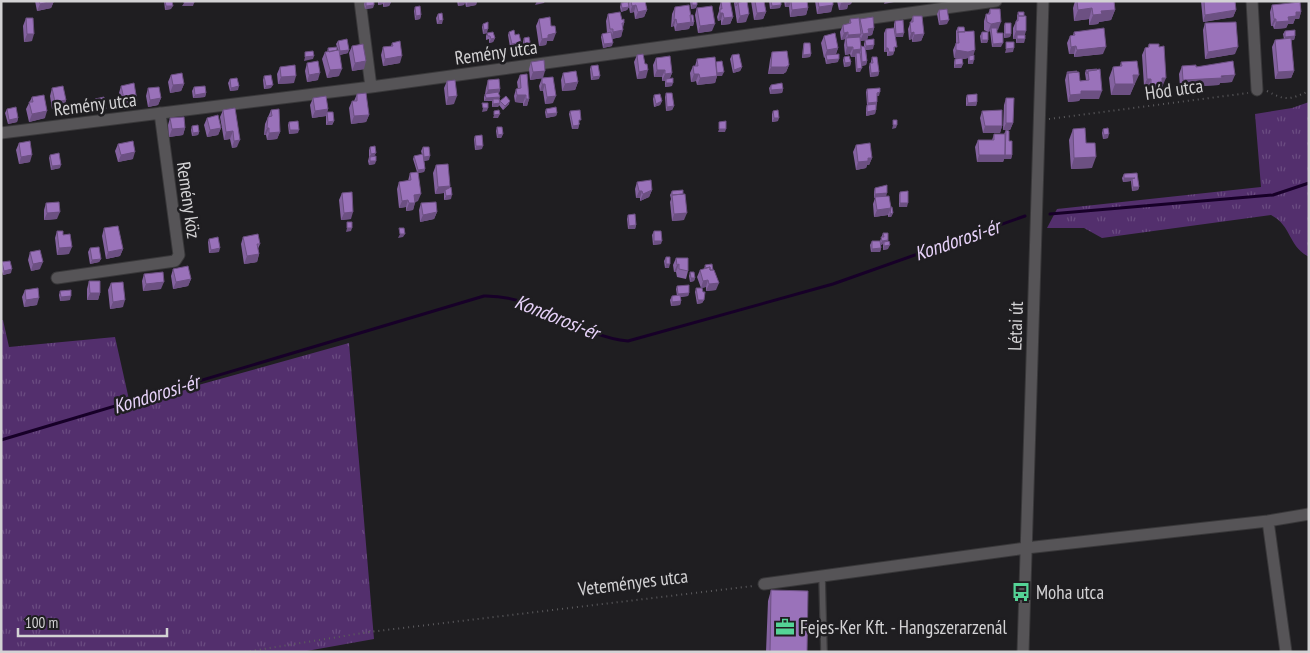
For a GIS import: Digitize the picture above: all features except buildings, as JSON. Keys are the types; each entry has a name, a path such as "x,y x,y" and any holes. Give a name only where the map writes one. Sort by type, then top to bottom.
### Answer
{"street":[{"path":"360,1 371,87"},
{"name":"Remény utca","path":"1,133 371,87 996,1"},
{"name":"Létai út","path":"1023,652 1043,1"},
{"path":"1252,1 1257,90"},
{"name":"Remény köz","path":"57,278 175,261 179,255 160,113"},
{"path":"764,584 1026,548 1268,521 1309,514"},
{"path":"1268,521 1286,652"}],"lane":[{"path":"822,576 824,652"}],"path":[{"name":"Hód utca","path":"1040,121 1247,93 1257,90"},
{"path":"1257,90 1268,91 1279,98 1293,98 1309,91"},
{"name":"Veteményes utca","path":"245,652 369,632 764,584"}],"green space":[{"path":"1309,102 1309,257 1297,247 1283,225 1271,215 1102,238 1084,228 1047,228 1057,209 1261,187 1255,114 1292,108"},
{"path":"1,320 3,320 9,347 115,337 130,404 349,343 374,639 301,652 1,652"}],"waterway":[{"name":"Kondorosi-ér","path":"1050,214 1273,195 1309,183"},
{"name":"Kondorosi-ér","path":"1,440 484,296 504,297 523,302 591,332 609,338 628,341 833,284 1025,216"}],"place":[{"name":"Moha utca","path":"1021,592"},
{"name":"Fejes-Ker Kft. - Hangszerarzenál","path":"785,627"}]}
